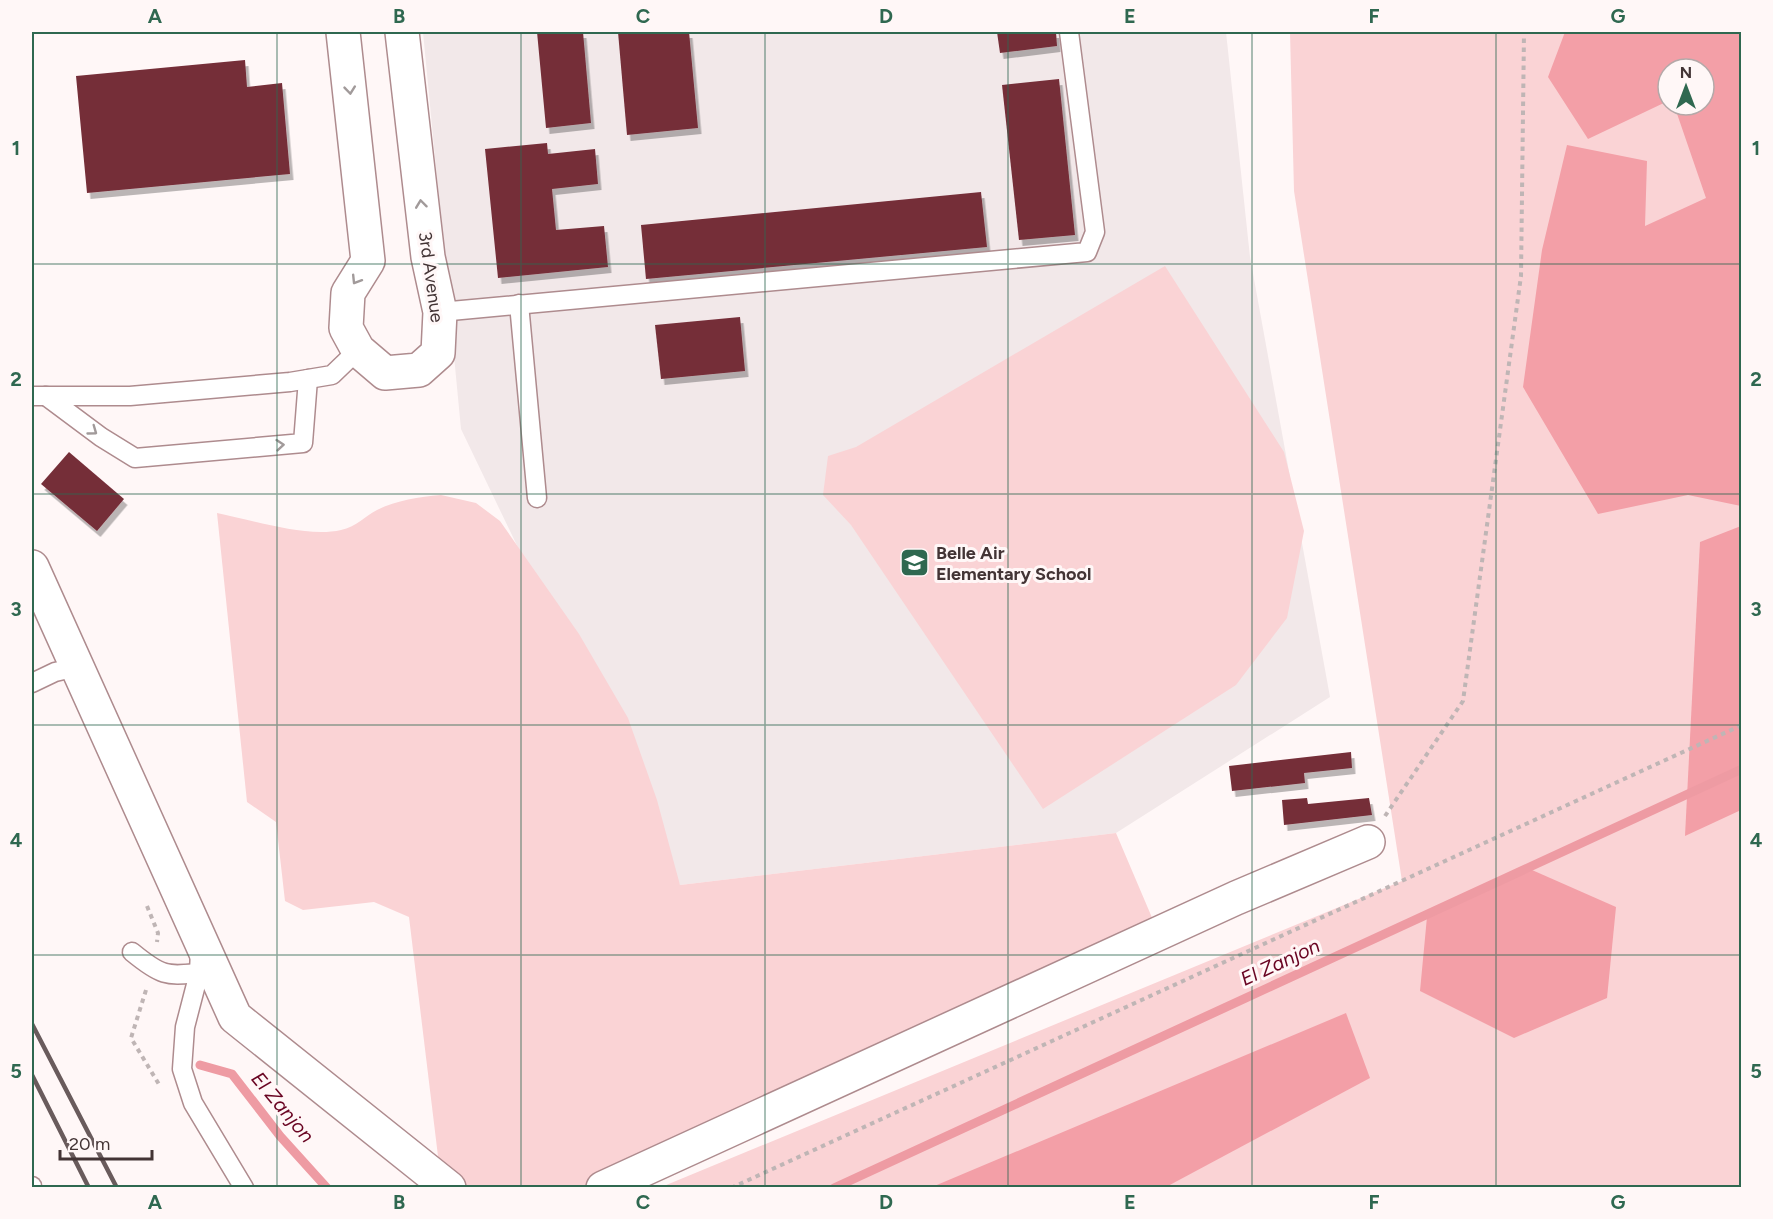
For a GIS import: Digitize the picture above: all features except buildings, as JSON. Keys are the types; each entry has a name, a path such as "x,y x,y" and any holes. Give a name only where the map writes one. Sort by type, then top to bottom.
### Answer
{"street":[{"name":"3rd Avenue","path":"344,32 368,261 348,293 346,328 358,350 386,373 419,370 438,353 440,312 428,257 402,32"},
{"path":"32,567 200,940 207,972 235,1017 449,1188"},
{"path":"603,1188 1225,903 1368,842"}],"lane":[{"path":"440,312 1087,252 1095,232 1069,32"},
{"path":"519,304 537,498"},
{"path":"39,396 130,396 308,379 332,375 358,350"},
{"path":"39,396 135,458 303,443 308,379"},
{"path":"32,684 55,672 77,667"},
{"path":"132,952 152,969 169,975 207,972 185,1027 182,1069 193,1103 244,1188"}],"path":[{"path":"1368,842 1463,701 1521,276 1524,32"},
{"path":"730,1188 1742,725"},
{"path":"131,1038 157,952 158,933 145,900"}],"shaded area":[{"name":"Belle Air Elementary School","path":"423,32 1226,32 1250,257 1330,697 1116,833 680,885 461,429"},
{"path":"1290,32 1741,32 1741,1187 659,1188 1402,881 1294,191"},
{"path":"1565,32 1741,32 1741,506 1688,495 1598,514 1523,387 1542,250 1567,145 1647,161 1645,226 1706,198 1678,117 1716,117 1716,57 1656,57 1656,107 1588,139 1548,77"},
{"path":"1165,266 1284,452 1304,531 1287,618 1236,685 1043,809 851,525 823,495 828,456 856,447"},
{"path":"441,495 476,503 500,521 579,634 628,718 657,800 680,885 1116,833 1153,920 581,1187 463,1188 441,1181 409,917 374,902 303,910 285,901 276,822 247,802 217,513 296,530 327,532 351,526 377,510 392,504"},
{"path":"1741,526 1741,810 1685,836 1700,542"},
{"path":"1532,870 1616,907 1607,998 1514,1038 1420,991 1427,917"},
{"path":"1346,1013 1370,1078 1166,1187 932,1187"}],"waterway":[{"name":"El Zanjon","path":"834,1188 1742,769"},
{"name":"El Zanjon","path":"200,1065 232,1074 280,1136 327,1188"}],"railway":[{"path":"32,1024 117,1188"},
{"path":"32,1075 89,1188"}],"place":[{"name":"Belle Air Elementary School","path":"915,563"}]}
